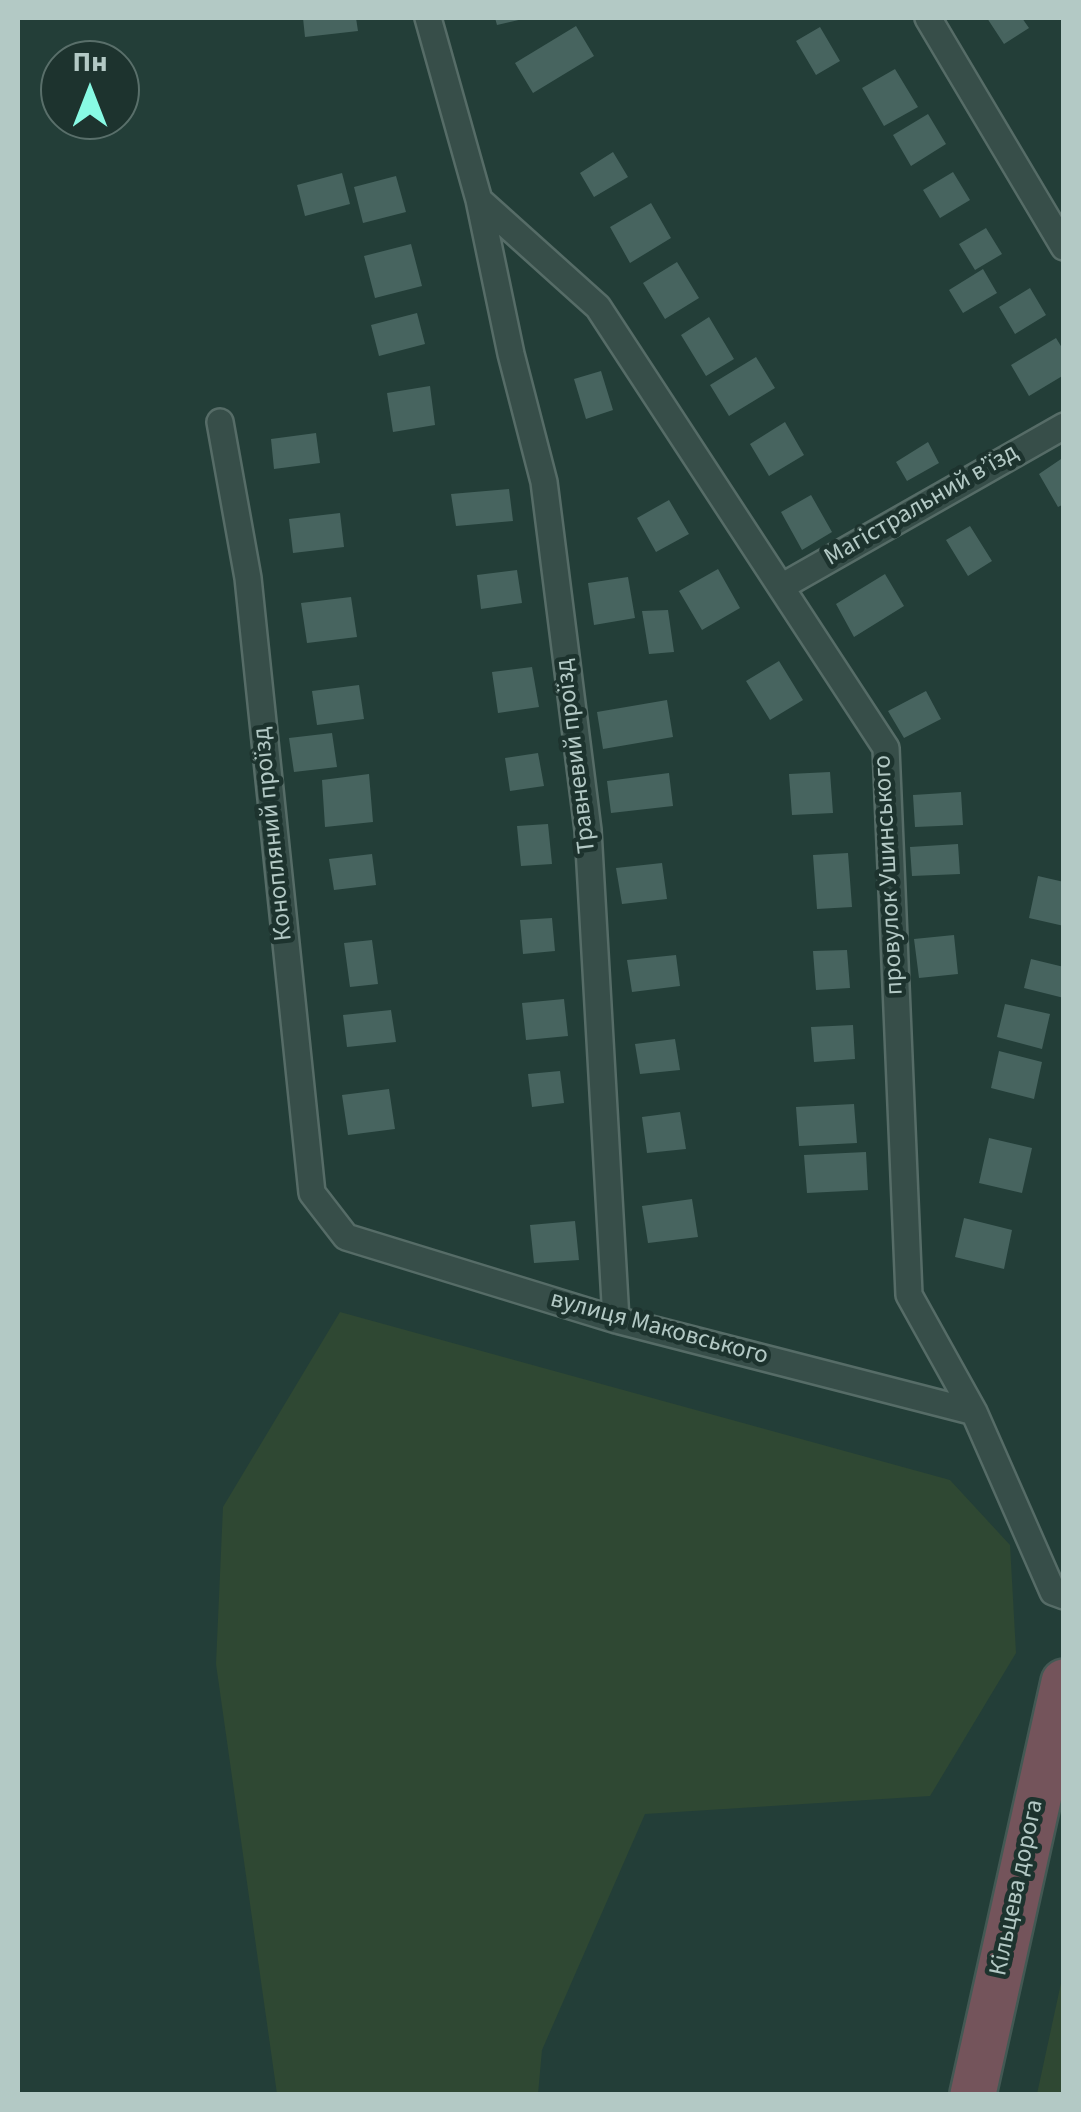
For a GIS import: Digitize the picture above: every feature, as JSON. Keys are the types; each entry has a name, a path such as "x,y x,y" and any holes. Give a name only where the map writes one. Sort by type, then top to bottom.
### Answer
{"highway":[{"name":"Кільцева дорога","path":"973,2094 1064,1682"}],"street":[{"path":"428,18 479,200"},
{"path":"928,18 1064,247"},
{"name":"провулок Ушинського","path":"479,200 598,308 886,748 909,1295 974,1412 1052,1592 1064,1596"},
{"name":"Травневий проїзд","path":"479,200 511,354 544,482 586,810 616,1320"},
{"name":"Конопляний проїзд","path":"220,422 248,578 312,1193 346,1236"},
{"name":"Магістральний в’їзд","path":"781,587 1064,426"},
{"name":"вулиця Маковського","path":"346,1236 616,1320 974,1412"}],"green space":[{"path":"340,1312 950,1480 1010,1545 1016,1653 930,1796 645,1814 542,2050 538,2094 277,2094 216,1664 223,1507"},
{"path":"1063,1974 1063,2094 1037,2094"}],"building":[{"path":"303,18 356,18 358,31 305,37"},
{"path":"495,18 523,18 523,19 497,25"},
{"path":"987,18 1022,18 1029,28 1004,44"},
{"path":"576,26 594,56 533,93 515,63"},
{"path":"820,27 840,61 816,75 796,41"},
{"path":"895,69 918,107 884,126 862,88"},
{"path":"928,114 946,144 911,166 893,135"},
{"path":"613,152 628,177 594,197 580,173"},
{"path":"953,172 970,200 940,218 923,190"},
{"path":"342,173 350,204 305,216 297,185"},
{"path":"396,176 406,212 363,223 354,187"},
{"path":"651,203 671,238 630,263 610,227"},
{"path":"986,228 1002,254 975,270 959,244"},
{"path":"411,244 422,286 375,298 364,256"},
{"path":"677,262 699,298 665,319 643,283"},
{"path":"983,269 997,293 963,313 949,290"},
{"path":"1030,288 1046,315 1015,334 999,307"},
{"path":"417,313 425,344 379,356 371,325"},
{"path":"709,317 734,359 706,376 681,335"},
{"path":"1056,338 1064,351 1064,375 1029,396 1011,365"},
{"path":"756,357 775,388 729,416 710,385"},
{"path":"601,371 613,410 586,419 574,379"},
{"path":"430,386 435,425 393,432 387,393"},
{"path":"785,422 804,455 769,476 750,444"},
{"path":"316,433 320,463 274,469 271,439"},
{"path":"928,442 939,463 907,481 896,462"},
{"path":"1064,457 1064,504 1058,507 1039,474"},
{"path":"509,489 513,521 456,526 451,494"},
{"path":"811,495 832,532 802,550 781,512"},
{"path":"669,500 689,534 656,552 637,518"},
{"path":"340,513 344,547 293,553 289,519"},
{"path":"970,526 992,561 968,576 946,540"},
{"path":"718,569 740,608 702,630 679,591"},
{"path":"517,570 522,603 481,609 477,575"},
{"path":"885,574 904,606 854,637 836,604"},
{"path":"628,577 635,618 594,625 588,583"},
{"path":"351,597 357,637 307,643 301,603"},
{"path":"668,610 674,652 649,654 642,611"},
{"path":"779,661 803,700 770,720 746,681"},
{"path":"532,667 539,707 498,713 492,672"},
{"path":"359,685 364,719 317,725 312,691"},
{"path":"926,691 941,719 904,738 888,711"},
{"path":"667,700 673,737 603,749 597,712"},
{"path":"332,733 337,767 294,772 289,738"},
{"path":"538,753 544,786 510,791 505,758"},
{"path":"830,772 833,813 792,815 789,774"},
{"path":"669,773 673,806 611,813 607,781"},
{"path":"369,774 373,822 325,827 322,780"},
{"path":"961,792 963,825 915,827 913,795"},
{"path":"548,824 552,864 521,866 517,826"},
{"path":"958,844 960,874 912,876 910,847"},
{"path":"848,853 852,907 817,909 813,855"},
{"path":"372,854 376,885 334,890 329,859"},
{"path":"662,863 667,899 622,904 616,868"},
{"path":"1038,876 1064,882 1064,926 1029,918"},
{"path":"552,918 555,951 523,954 520,920"},
{"path":"954,935 958,974 919,978 914,939"},
{"path":"372,940 378,984 350,987 344,943"},
{"path":"847,950 850,988 816,990 813,951"},
{"path":"676,955 680,986 632,992 627,960"},
{"path":"1031,959 1064,967 1064,998 1024,988"},
{"path":"564,999 568,1036 526,1040 522,1003"},
{"path":"1005,1004 1050,1014 1042,1049 997,1037"},
{"path":"391,1010 396,1042 347,1047 343,1015"},
{"path":"853,1025 855,1059 814,1062 811,1027"},
{"path":"675,1039 680,1070 640,1074 635,1044"},
{"path":"999,1051 1042,1062 1034,1099 991,1088"},
{"path":"560,1071 564,1103 532,1107 528,1074"},
{"path":"389,1089 395,1129 348,1135 342,1095"},
{"path":"854,1104 857,1143 799,1146 796,1107"},
{"path":"680,1112 686,1149 647,1153 642,1117"},
{"path":"989,1138 1032,1148 1022,1193 979,1183"},
{"path":"866,1152 868,1190 807,1193 804,1155"},
{"path":"692,1199 698,1237 648,1243 642,1206"},
{"path":"964,1218 1012,1230 1004,1269 955,1257"},
{"path":"575,1221 579,1260 534,1263 530,1225"}]}
